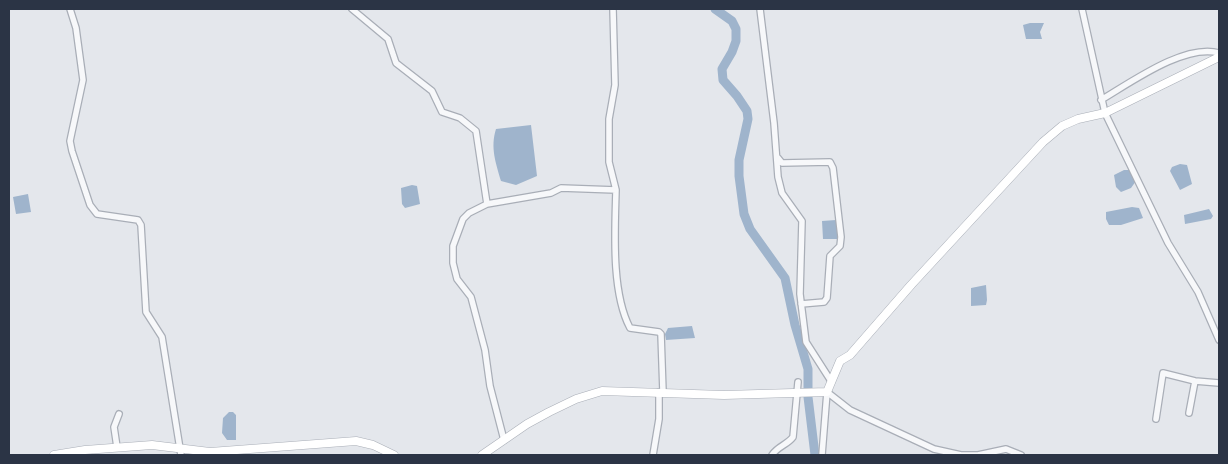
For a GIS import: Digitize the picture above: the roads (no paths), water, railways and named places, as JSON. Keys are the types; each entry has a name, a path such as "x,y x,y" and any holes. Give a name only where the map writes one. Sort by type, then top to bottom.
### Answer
{"street":[{"path":"70,9 75,20 83,80 70,141 72,151 90,205 96,214 138,220 141,225 146,312 162,337 180,452"},
{"path":"352,9 388,39 396,63 432,91 442,112 460,118 472,126 479,150 487,204"},
{"path":"613,9 615,85 608,119 609,162 616,190 615,241 621,306 630,328 659,332 661,334 661,392 654,455"},
{"path":"760,9 778,158 778,177 782,193 802,221 799,268 806,342 831,381"},
{"path":"1082,9 1091,42 1105,113 1127,154 1138,183 1168,243 1198,292 1219,340"},
{"path":"1102,100 1145,74 1187,54 1219,53"},
{"path":"822,455 827,392 840,361 850,355 911,285 1043,142 1062,126 1078,119 1105,113 1219,57"},
{"path":"778,158 782,163 830,162 833,168 841,236 840,246 830,256 826,281 827,298 824,302 801,304"},
{"path":"504,440 490,386 485,350 471,297 457,279 453,264 453,246 463,219 469,213 487,204 551,193 561,188 616,190"},
{"path":"1156,419 1163,373 1195,381 1219,383"},
{"path":"1189,413 1195,381"},
{"path":"772,455 777,448 794,438 801,392 798,382"},
{"path":"482,455 528,424 576,399 602,392 724,395 827,392 850,410 938,453 978,455 1006,449 1021,455"},
{"path":"117,447 114,427 119,414"},
{"path":"54,455 117,447 152,445 180,452 210,452 356,442 373,445 394,455"}],"water":[{"path":"1044,23 1040,32 1042,39 1026,39 1023,25"},
{"path":"531,125 537,176 516,185 501,181 494,149 496,129"},
{"path":"1180,164 1187,165 1192,184 1180,190 1170,171 1172,167"},
{"path":"1124,170 1132,170 1136,181 1131,188 1121,192 1116,187 1114,175"},
{"path":"412,185 417,186 420,204 405,208 402,204 401,188"},
{"path":"28,194 31,212 16,214 13,197"},
{"path":"1132,207 1139,208 1143,218 1121,225 1109,225 1106,219 1106,212"},
{"path":"1209,209 1213,216 1211,219 1185,224 1184,215"},
{"path":"836,220 838,224 837,239 823,239 822,221"},
{"path":"986,285 986,305 971,306 971,288"},
{"path":"692,326 695,338 666,340 665,334 668,328"},
{"path":"229,412 233,412 236,415 236,440 227,440 222,433 223,418"}],"waterway":[{"path":"715,9 732,21 736,29 736,41 722,69 723,80 747,111 748,119 739,160 744,214 750,229 785,278 795,325 808,369 808,397 815,455"}]}
